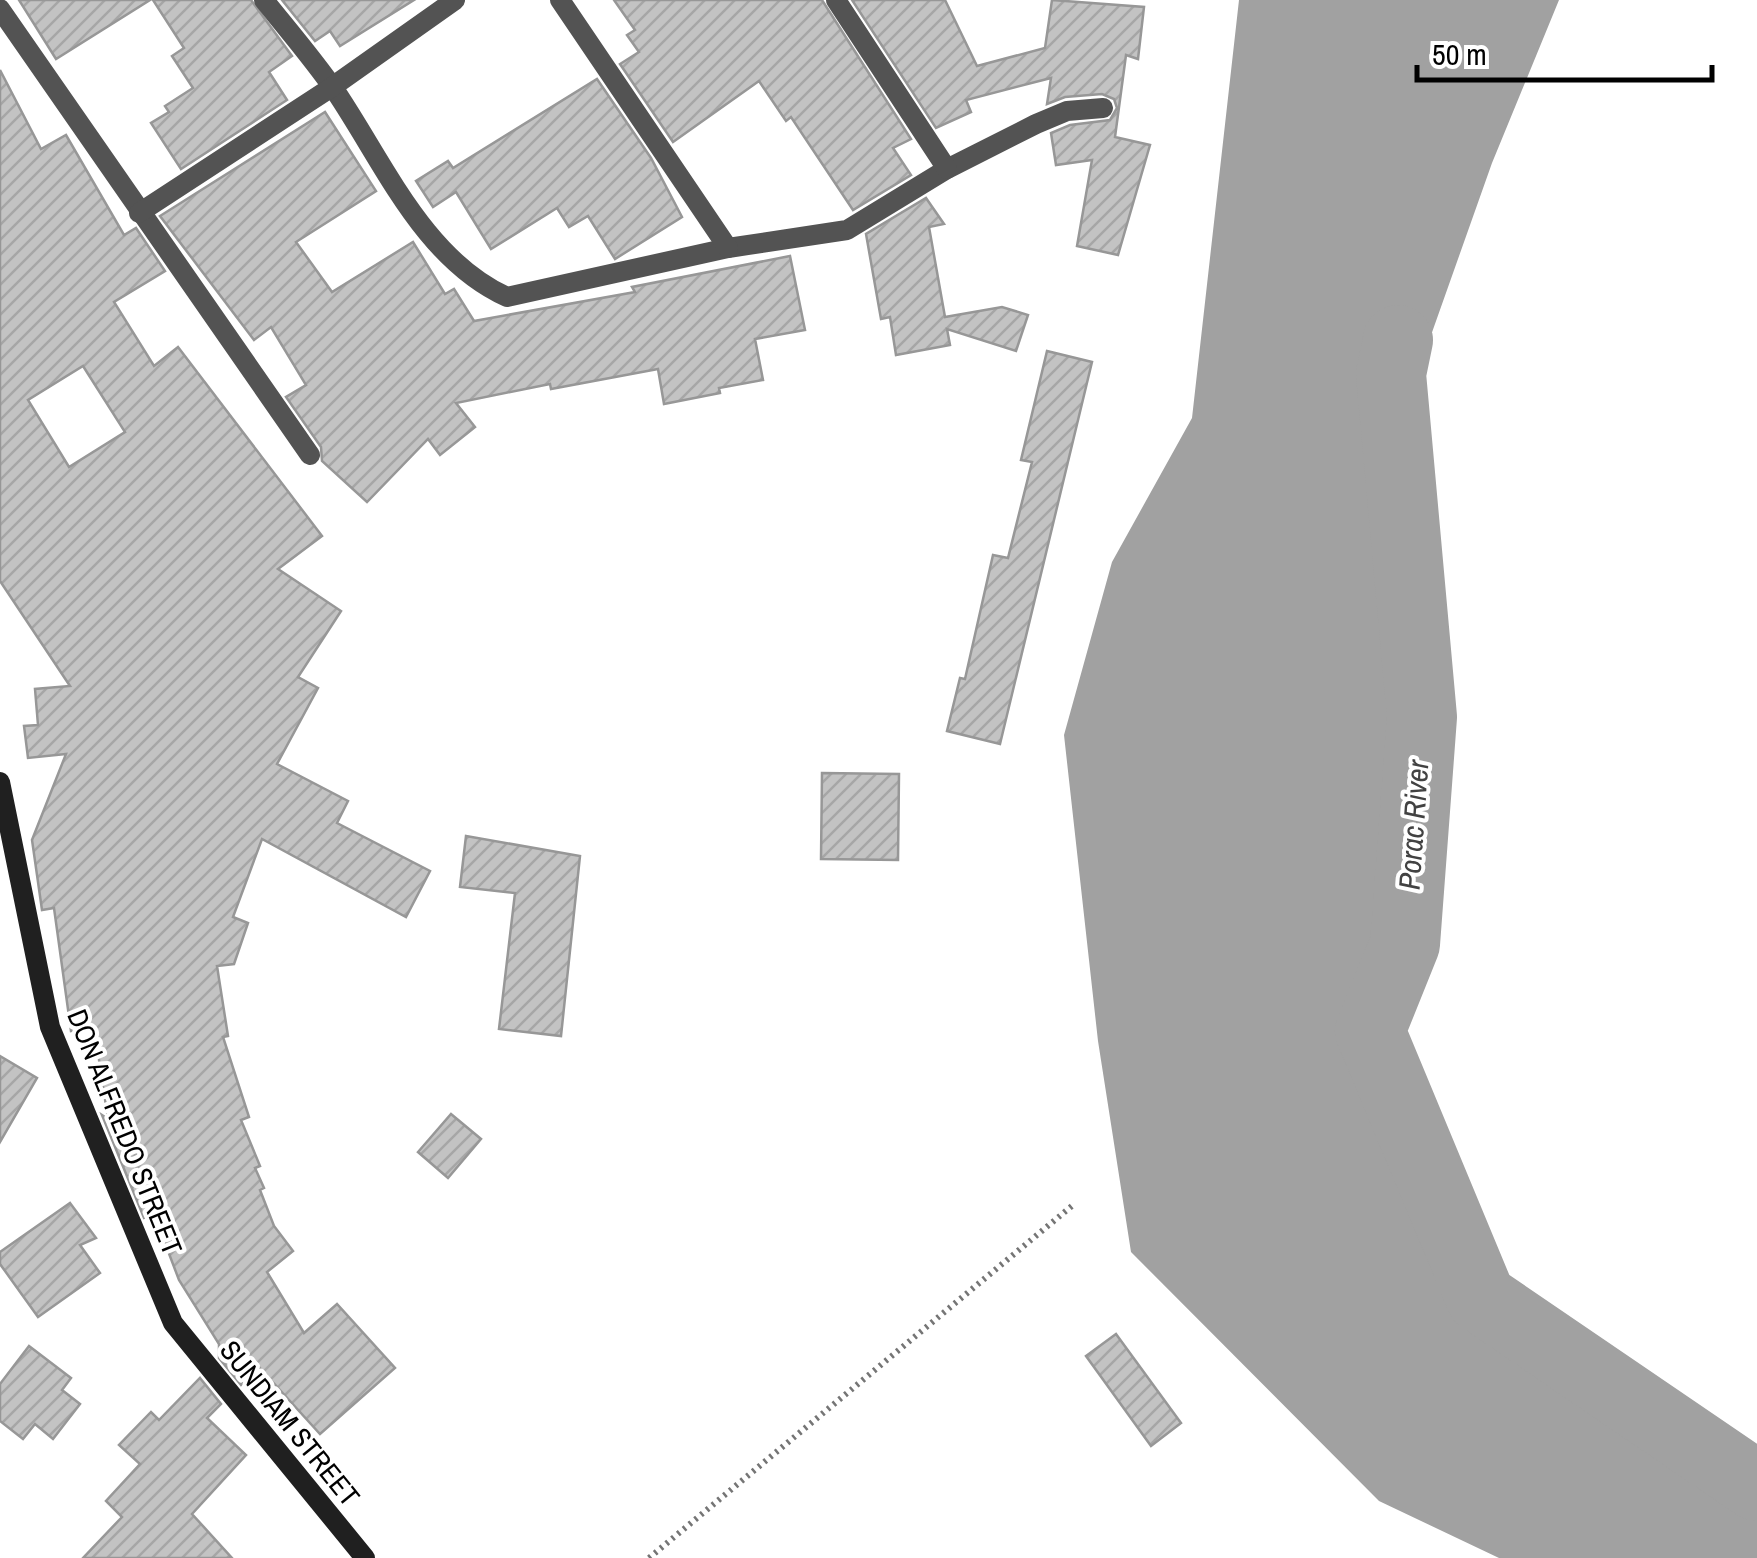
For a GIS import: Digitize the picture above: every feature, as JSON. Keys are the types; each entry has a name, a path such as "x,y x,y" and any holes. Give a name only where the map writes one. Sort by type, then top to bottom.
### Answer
{"street":[{"path":"264,0 332,87 437,248 473,281 507,296 728,248 847,230 947,169 1067,110 1103,108"},
{"path":"139,213 332,87 455,0"},
{"path":"560,0 728,248"},
{"path":"836,0 947,169"},
{"path":"0,10 310,455"},
{"name":"DON ALFREDO STREET","path":"0,782 50,1027 173,1323"},
{"name":"SUNDIAM STREET","path":"173,1323 365,1558"}],"path":[{"path":"649,1558 1072,1204"}],"shaded area":[{"path":"1239,0 1559,0 1492,163 1396,434 1422,717 1370,1031 1421,1218 1545,1382 1757,1487 1757,1558 1499,1558 1379,1501 1131,1252 1098,1041 1064,735 1112,562 1192,418"}],"building":[{"path":"19,0 150,0 56,59"},
{"path":"153,0 251,0 292,56 269,72 287,100 181,169 151,123 169,112 165,106 193,88 172,56 184,48"},
{"path":"282,0 414,0 340,46 330,31 315,41"},
{"path":"614,0 822,0 911,139 893,148 911,175 853,210 791,117 786,121 759,81 673,142 620,64 639,52 627,35 635,30"},
{"path":"852,0 945,0 977,66 1045,48 1052,0 1144,7 1138,59 1126,55 1115,137 1150,145 1118,255 1077,246 1092,160 1056,165 1051,133 1070,125 1110,120 1117,108 1114,99 1102,94 1065,97 1047,104 1051,78 966,100 971,112 936,128"},
{"path":"0,70 41,149 66,135 124,235 136,228 165,271 114,302 154,366 178,347 322,536 278,569 341,611 298,677 318,688 277,764 348,801 337,823 430,871 406,917 262,839 233,917 248,923 234,964 217,966 228,1036 223,1037 249,1117 241,1120 260,1166 255,1168 264,1188 260,1190 274,1226 293,1251 267,1272 304,1333 337,1304 395,1368 320,1434 259,1367 241,1385 219,1358 219,1344 179,1280 154,1214 144,1218 102,1115 108,1119 94,1027 71,1031 54,908 42,910 32,840 66,754 28,758 24,726 38,725 35,689 70,686 0,581","holes":["83,366 125,432 69,467 28,400"]},
{"path":"597,79 651,158 682,217 615,259 588,216 569,227 557,208 491,249 456,192 433,207 416,181 448,161 453,168"},
{"path":"325,112 376,191 296,242 332,292 413,242 445,294 454,289 474,321 635,292 632,287 790,256 805,330 755,339 763,380 719,388 720,393 664,404 658,369 551,389 550,384 456,403 475,427 440,455 428,439 367,502 322,461 321,447 286,397 306,385 271,327 254,340 160,216"},
{"path":"926,198 944,224 929,227 945,317 1002,307 1028,315 1016,351 947,329 950,345 896,355 890,317 881,319 866,234"},
{"path":"1047,351 1092,362 1000,744 947,731 960,678 965,679 993,555 1008,558 1032,462 1021,460"},
{"path":"822,773 899,774 898,860 821,859"},
{"path":"466,836 580,856 561,1036 499,1029 515,893 460,887"},
{"path":"0,1056 37,1078 0,1142"},
{"path":"451,1114 481,1139 448,1178 418,1152"},
{"path":"70,1203 96,1238 80,1245 100,1273 38,1317 0,1264 0,1252"},
{"path":"1116,1334 1181,1423 1151,1446 1086,1356"},
{"path":"29,1346 71,1378 62,1390 80,1404 53,1439 35,1424 23,1439 0,1421 0,1384"},
{"path":"200,1378 221,1404 207,1418 246,1455 192,1514 232,1558 83,1558 122,1517 106,1501 140,1464 119,1445 151,1412 159,1420"}],"waterway":[{"name":"Porac River","path":"1398,340 1391,374 1422,717 1405,944 1370,1031 1481,1298 1757,1486"}]}
